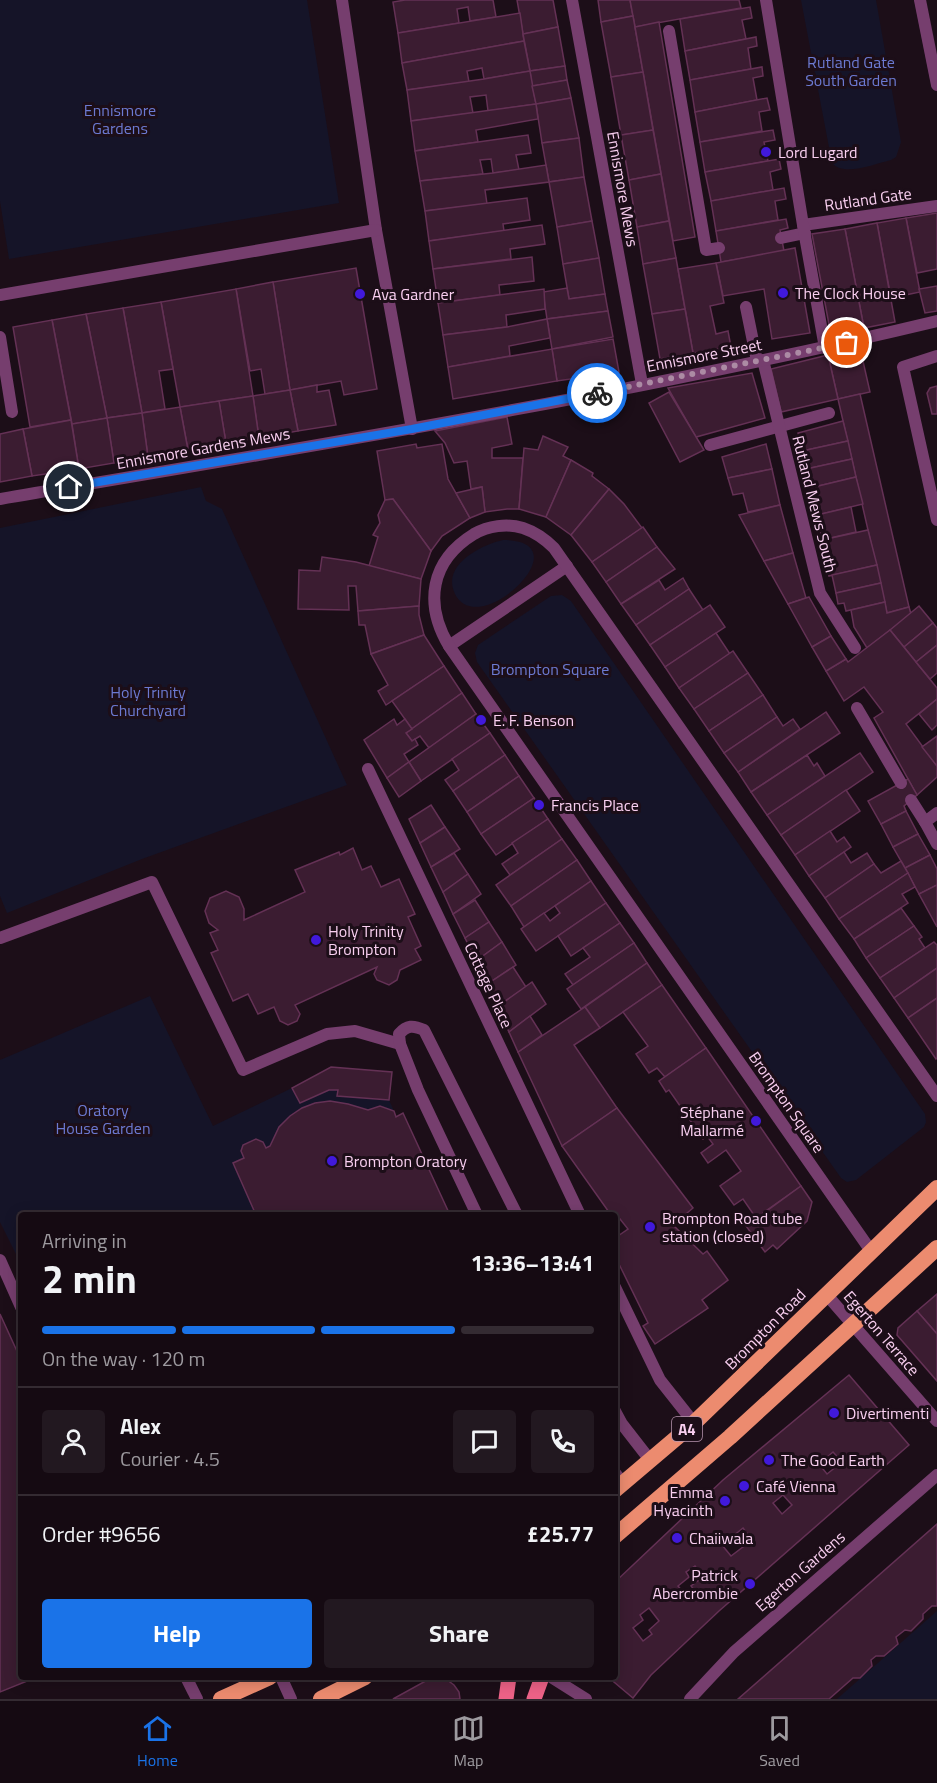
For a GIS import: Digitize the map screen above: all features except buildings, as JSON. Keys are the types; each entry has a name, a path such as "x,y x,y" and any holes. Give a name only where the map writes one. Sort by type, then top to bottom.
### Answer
{"highway":[{"name":"Brompton Road","path":"618,1482 650,1460 694,1424 826,1293 937,1188"},
{"name":"A4","path":"618,1534 730,1437 937,1248"},
{"path":"221,1699 263,1680"},
{"path":"321,1699 359,1680"}],"main road":[{"path":"618,1539 632,1523"},
{"path":"506,1699 509,1680"},
{"path":"534,1699 541,1680"}],"street":[{"path":"342,0 376,230 412,429"},
{"name":"Ennismore Mews","path":"572,0 642,384"},
{"name":"Rutland Gate","path":"766,0 825,348"},
{"path":"920,0 937,85"},
{"path":"669,31 706,250 718,248"},
{"name":"Rutland Gate","path":"804,229 937,206"},
{"path":"782,238 804,229"},
{"path":"0,295 376,230"},
{"name":"Rutland Mews South","path":"746,307 820,593 855,648"},
{"name":"Ennismore Street","path":"412,429 825,348 937,321"},
{"path":"0,337 12,411"},
{"path":"937,356 903,367 937,520"},
{"path":"710,445 829,413"},
{"name":"Ennismore Gardens Mews","path":"0,499 412,429"},
{"name":"Brompton Square","path":"871,1251 449,646 436,619 435,585 449,553 462,541 480,530 501,525 522,527 540,535 554,548 937,1096"},
{"path":"449,646 567,566"},
{"path":"857,708 901,783"},
{"name":"Cottage Place","path":"368,769 579,1212"},
{"path":"911,800 937,844"},
{"path":"926,822 937,813"},
{"path":"0,938 152,882 243,1070 327,1034 356,1031 400,1044"},
{"path":"476,1212 418,1090 400,1044 399,1034 404,1028 414,1025 424,1030 515,1212"},
{"path":"0,1260 18,1300"},
{"path":"618,1293 660,1380 694,1424"},
{"name":"Egerton Terrace","path":"826,1293 937,1421"},
{"path":"618,1417 650,1460"},
{"name":"Egerton Gardens","path":"690,1699 734,1652 937,1475"},
{"path":"188,1680 197,1699"},
{"path":"282,1680 291,1699"},
{"path":"555,1680 586,1699"}],"green space":[{"name":"Ennismore Gardens","path":"0,0 307,0 339,203 9,259 0,201"},
{"name":"Rutland Gate South Garden","path":"801,0 876,0 901,142 896,157 891,160 851,169 837,167 832,163"},
{"name":"Holy Trinity Churchyard","path":"201,487 206,501 222,509 347,785 142,859 7,913 0,896 0,528"},
{"path":"503,540 526,544 534,555 530,570 519,585 502,598 484,606 467,605 455,594 452,584 458,565 484,546"},
{"name":"Brompton Square","path":"562,595 571,601 925,1114 924,1127 856,1180 847,1182 841,1178 477,662 475,653 478,645 551,596"},
{"name":"Oratory House Garden","path":"150,996 213,1126 292,1088 338,1090 338,1096 389,1100 394,1111 380,1106 368,1110 330,1101 315,1103 302,1108 279,1127 270,1146 266,1148 263,1142 257,1139 243,1145 244,1158 233,1163 255,1212 18,1212 18,1258 0,1222 0,1060"},
{"path":"937,1611 937,1699 837,1699"}],"way so far":[{"path":"597,393 847,343"}],"place":[{"name":"Lord Lugard","path":"766,152"},
{"name":"The Clock House","path":"783,293"},
{"name":"Ava Gardner","path":"360,294"},
{"name":"E. F. Benson","path":"481,720"},
{"name":"Francis Place","path":"539,805"},
{"name":"Holy Trinity Brompton","path":"316,940"},
{"name":"Stéphane Mallarmé","path":"756,1121"},
{"name":"Brompton Oratory","path":"332,1161"},
{"name":"Brompton Road tube station (closed)","path":"650,1227"},
{"name":"Divertimenti","path":"834,1413"},
{"name":"The Good Earth","path":"769,1460"},
{"name":"Café Vienna","path":"744,1486"},
{"name":"Emma Hyacinth","path":"725,1501"},
{"name":"Chaiiwala","path":"677,1538"},
{"name":"Patrick Abercrombie","path":"750,1584"}],"route":[{"path":"69,487 412,429 597,393"}]}
